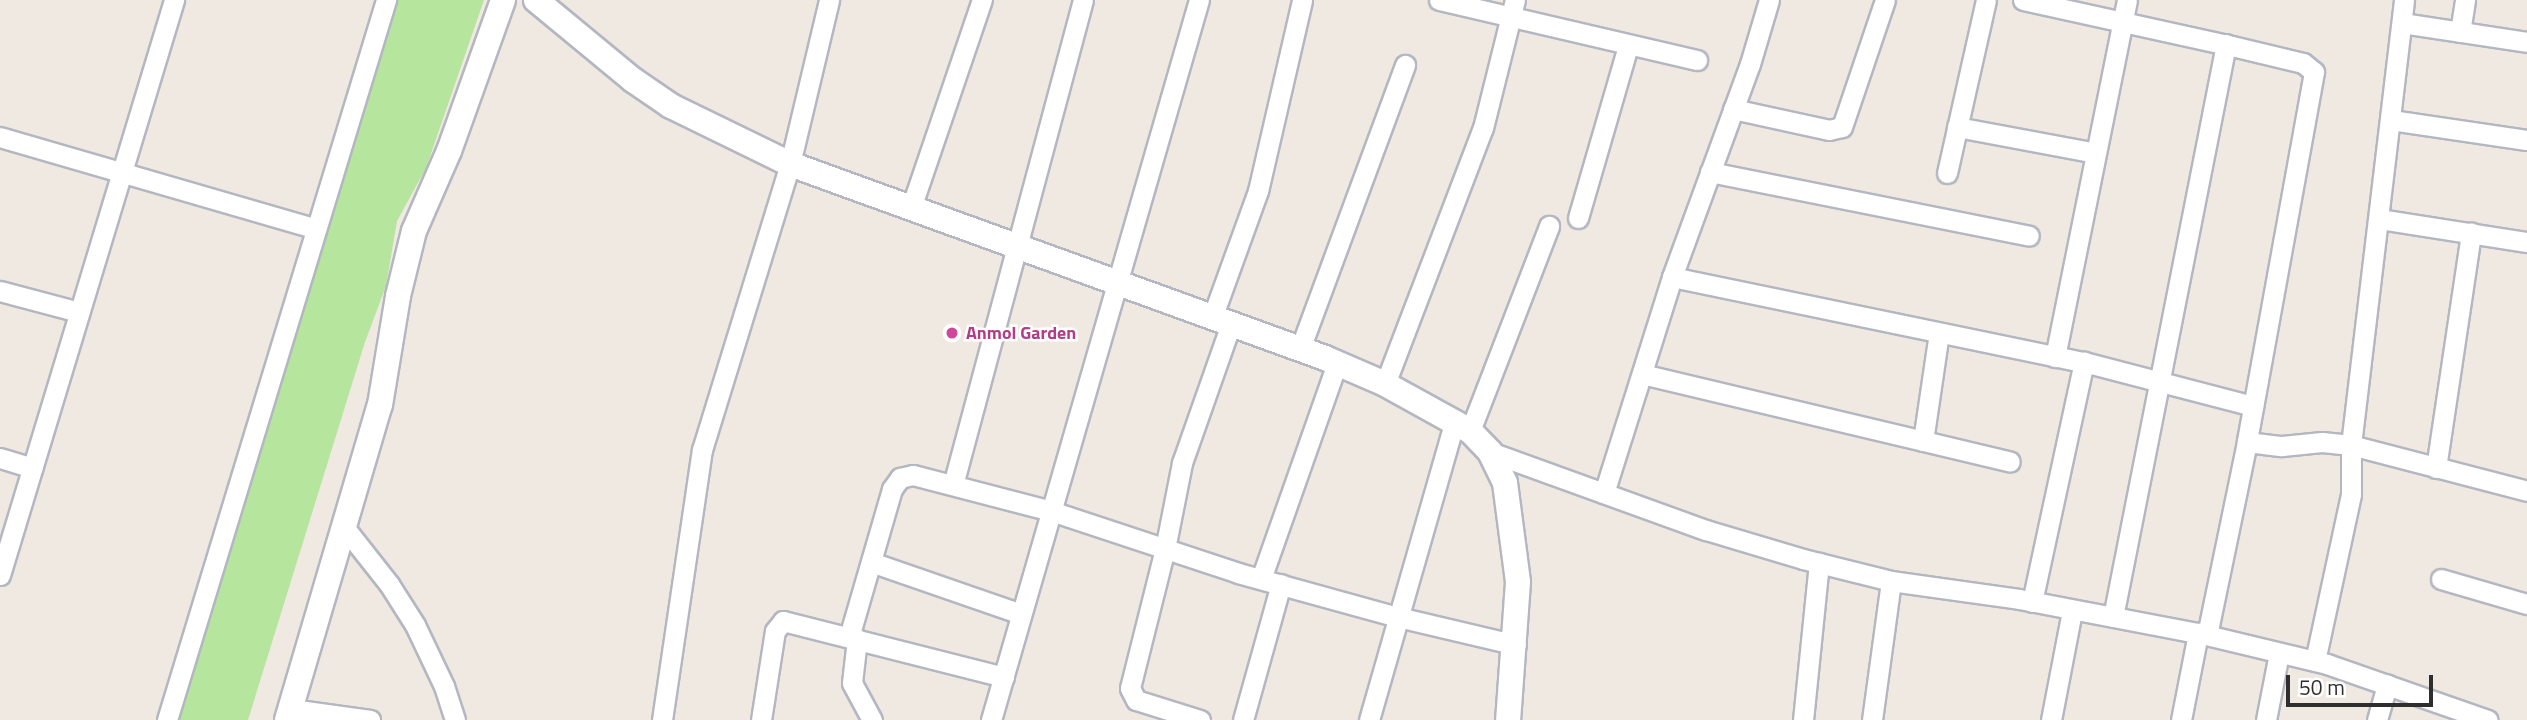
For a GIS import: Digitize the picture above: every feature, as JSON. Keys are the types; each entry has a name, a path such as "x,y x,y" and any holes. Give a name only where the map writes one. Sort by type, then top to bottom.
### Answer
{"street":[{"path":"0,575 174,0"},
{"path":"167,720 386,0"},
{"path":"370,720 289,715 387,375 398,296 414,231 454,139 503,0"},
{"path":"662,720 702,450 790,164 829,0"},
{"path":"911,208 982,0"},
{"path":"953,485 1083,0"},
{"path":"991,720 1199,0"},
{"path":"1200,720 1136,700 1129,688 1165,549 1182,463 1258,191 1302,0"},
{"path":"1439,0 1513,8 1628,46 1697,60"},
{"path":"1604,493 1672,277 1734,109 1769,0"},
{"path":"1734,109 1829,130 1842,127 1885,0"},
{"path":"1947,173 1986,0"},
{"path":"2023,0 2303,63 2311,68 2315,79 2247,442 2181,720"},
{"path":"2055,357 2127,0"},
{"path":"2315,661 2351,494 2351,445 2404,0"},
{"path":"2460,32 2465,0"},
{"path":"543,2 633,80 671,106 790,164 1337,363 1385,384 1462,427 1490,452 1706,530 1819,563 1891,581 2032,602 2203,634 2315,661 2488,720"},
{"path":"1385,384 1483,128 1513,8"},
{"path":"2402,23 2527,42"},
{"path":"2113,617 2162,382 2227,44"},
{"path":"1578,218 1628,46"},
{"path":"1300,349 1405,65"},
{"path":"2391,120 2527,140"},
{"path":"1957,127 2096,153"},
{"path":"0,137 316,229"},
{"path":"1710,172 2029,236"},
{"path":"2380,219 2527,242"},
{"path":"1369,720 1398,617 1462,427 1549,226"},
{"path":"2436,468 2471,233"},
{"path":"1672,277 2084,362 2253,406"},
{"path":"0,291 79,312"},
{"path":"1923,441 1939,333"},
{"path":"2032,602 2084,362"},
{"path":"1261,579 1337,363"},
{"path":"1642,374 2010,461"},
{"path":"2247,442 2281,446 2322,442 2351,445 2436,468 2526,487"},
{"path":"1490,452 1505,483 1518,582 1516,645 1508,720"},
{"path":"0,458 32,468"},
{"path":"872,720 852,683 853,638 892,489 900,478 913,475 1051,511 1261,579 1398,617 1516,645"},
{"path":"344,527 389,584 415,625 444,685 455,720"},
{"path":"871,562 1021,614"},
{"path":"1803,720 1819,563"},
{"path":"2441,579 2527,604"},
{"path":"1872,720 1891,581"},
{"path":"1243,720 1281,584"},
{"path":"2051,720 2072,611"},
{"path":"761,720 775,631 780,622 788,621 1004,677"},
{"path":"2266,720 2279,653"},
{"path":"2377,720 2387,684"}],"green space":[{"path":"397,0 484,0 426,168 397,221 386,286 365,342 248,720 178,720"}],"place":[{"name":"Anmol Garden","path":"952,333"}]}
